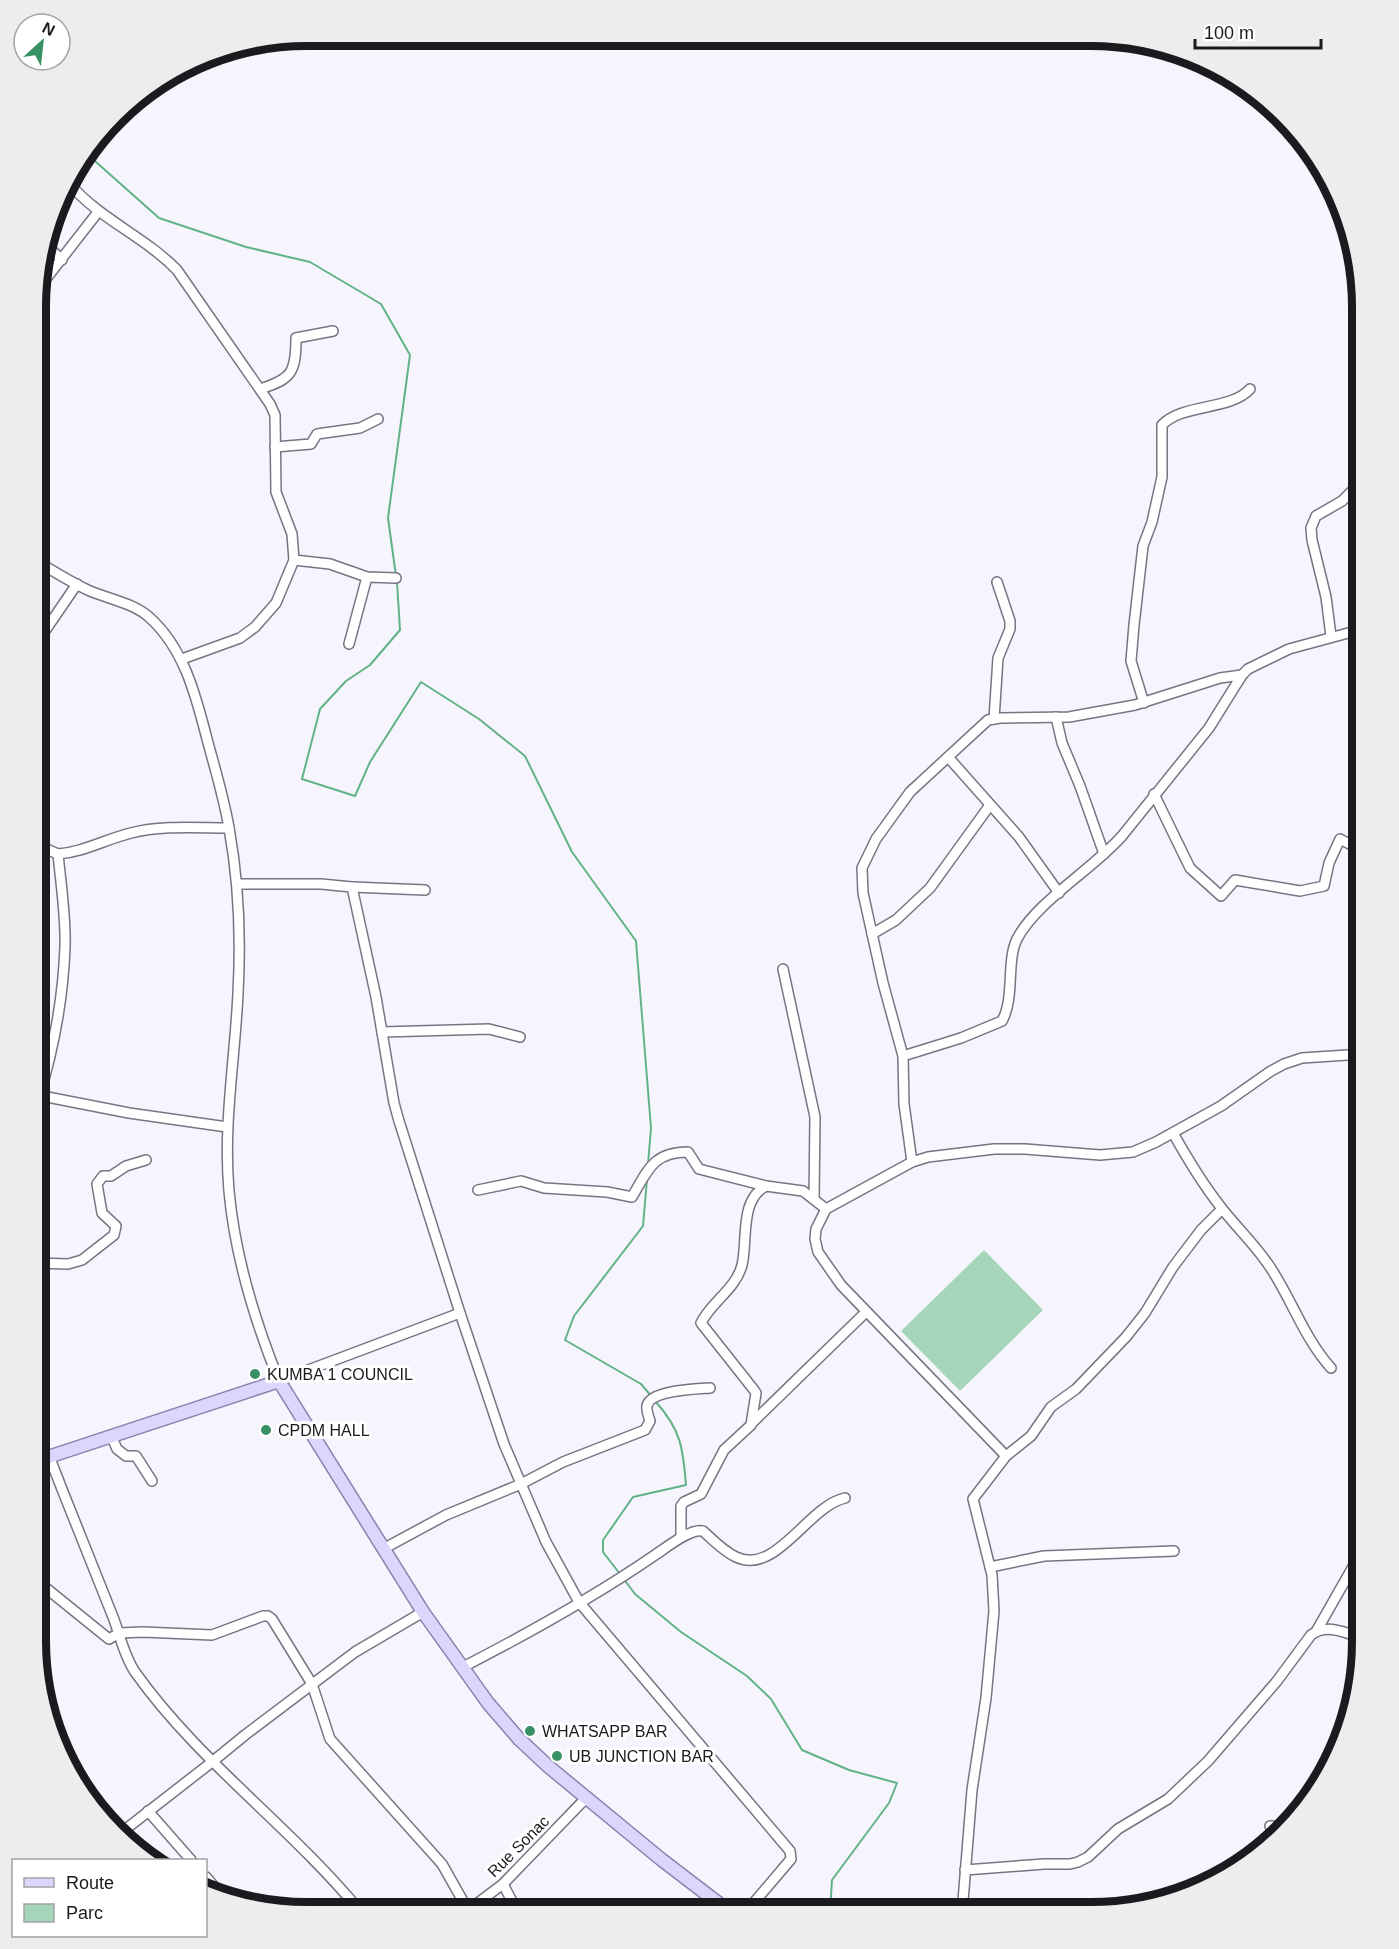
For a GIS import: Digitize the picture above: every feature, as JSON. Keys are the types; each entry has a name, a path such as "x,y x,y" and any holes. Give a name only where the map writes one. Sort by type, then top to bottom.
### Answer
{"main road":[{"path":"46,1457 279,1381 423,1611 488,1703 519,1739 586,1798 717,1902"}],"street":[{"path":"75,189 98,212 147,243 177,270 260,389 275,415 276,492 292,534 294,560 276,603 255,627 240,638 182,659"},
{"path":"49,275 98,212"},
{"path":"53,252 62,260"},
{"path":"260,389 281,383 292,373 296,358 296,338 333,331"},
{"path":"1144,703 1133,671 1132,652 1143,546 1152,522 1162,477 1162,425 1172,418 1235,399 1250,389"},
{"path":"275,447 311,444 317,434 360,428 378,419"},
{"path":"1331,636 1326,597 1311,528 1316,516 1342,501 1352,491"},
{"path":"294,560 330,564 367,577 396,578"},
{"path":"46,567 76,584 134,607 148,616 163,631 182,659 199,707 229,828 239,903 238,996 227,1127 229,1191 235,1240 243,1275 262,1337 279,1381 460,1313"},
{"path":"349,644 367,577"},
{"path":"994,719 998,657 1010,628 1010,621 997,582"},
{"path":"46,629 76,584"},
{"path":"903,1056 961,1038 1002,1021 1009,996 1017,941 1042,908 1122,836 1209,728 1248,669 1281,652 1352,632"},
{"path":"912,1162 904,1104 903,1056 883,982 861,882 865,858 886,823 910,792 982,724 994,719 1056,717 1144,703 1220,678 1242,675"},
{"path":"1056,717 1062,743 1104,854"},
{"path":"948,757 1019,837 1059,893"},
{"path":"1154,794 1190,868 1221,896 1235,880 1300,891 1324,886 1329,863 1340,839 1352,845"},
{"path":"872,934 896,921 930,888 990,805"},
{"path":"46,849 58,854 84,850 127,834 142,831 229,828"},
{"path":"46,1063 57,1016 65,946 58,854"},
{"path":"237,884 321,884 425,890"},
{"path":"352,887 399,1121 504,1444 546,1542 579,1602 790,1851 791,1859 754,1902"},
{"path":"783,969 815,1117 814,1199"},
{"path":"382,1032 489,1029 520,1037"},
{"path":"1006,1456 841,1285 818,1251 815,1239 816,1229 826,1209 912,1162 928,1157 994,1149 1025,1149 1092,1155 1118,1155 1133,1152 1221,1106 1284,1064 1302,1058 1352,1055"},
{"path":"46,1099 227,1127"},
{"path":"1173,1133 1194,1169 1222,1209 1245,1234 1269,1266 1302,1327 1331,1368"},
{"path":"478,1190 521,1181 544,1188 607,1192 632,1197 651,1164 671,1152 688,1152 699,1169 766,1186 803,1191 826,1209"},
{"path":"46,1263 68,1264 82,1260 114,1235 116,1226 102,1213 97,1184 103,1176 111,1176 126,1166 146,1160"},
{"path":"753,1422 754,1390 701,1323 726,1293 741,1269 746,1216 759,1191 766,1186"},
{"path":"963,1902 972,1790 991,1652 994,1611 990,1567 973,1499 1006,1456 1031,1436 1051,1407 1076,1389 1126,1337 1141,1319 1173,1267 1201,1230 1222,1209"},
{"path":"681,1538 681,1506 684,1502 701,1494 724,1450 866,1312"},
{"path":"383,1549 446,1515 521,1484 563,1462 645,1431 650,1421 646,1408 648,1403 660,1396 672,1392 710,1388"},
{"path":"111,1435 117,1449 126,1456 136,1455 152,1481"},
{"path":"49,1456 134,1670 181,1729 212,1762 326,1871 352,1902"},
{"path":"463,1668 529,1633 632,1571 681,1538 701,1529 728,1553 747,1561 757,1560 777,1550 826,1505 845,1498"},
{"path":"990,1567 1044,1556 1174,1551"},
{"path":"965,1870 1070,1864 1088,1857 1118,1828 1168,1799 1208,1761 1272,1687 1317,1630 1352,1569"},
{"path":"46,1588 107,1638 112,1639 119,1633 212,1635 268,1616 276,1624 312,1684 330,1739 441,1864 463,1902"},
{"path":"126,1829 355,1652 423,1611"},
{"path":"1317,1630 1335,1630 1352,1635"},
{"name":"Rue Sonac","path":"480,1902 503,1884 586,1798"},
{"path":"148,1811 190,1859"},
{"path":"1270,1826 1276,1826"},
{"path":"503,1884 512,1902"}],"green space":[{"path":"984,1250 1043,1310 960,1391 901,1331"}],"waterway":[{"path":"93,160 159,218 246,247 310,262 381,304 410,355 388,518 396,576"},
{"path":"397,582 400,630 370,665 346,681 320,709 302,779 355,796 370,762 421,682 479,719 525,756 572,852 636,941 651,1128 648,1164"},
{"path":"647,1179 643,1226 574,1316 565,1340 641,1384 652,1397"},
{"path":"620,1574 603,1552 603,1540 633,1497 686,1485 684,1460 676,1431 656,1402"},
{"path":"623,1578 635,1594 681,1632 747,1676 771,1699 802,1750 849,1770 897,1783 889,1803 832,1880 831,1902"}],"place":[{"name":"KUMBA 1 COUNCIL","path":"255,1374"},
{"name":"CPDM HALL","path":"266,1430"},
{"name":"WHATSAPP BAR","path":"530,1731"},
{"name":"UB JUNCTION BAR","path":"557,1756"}]}
